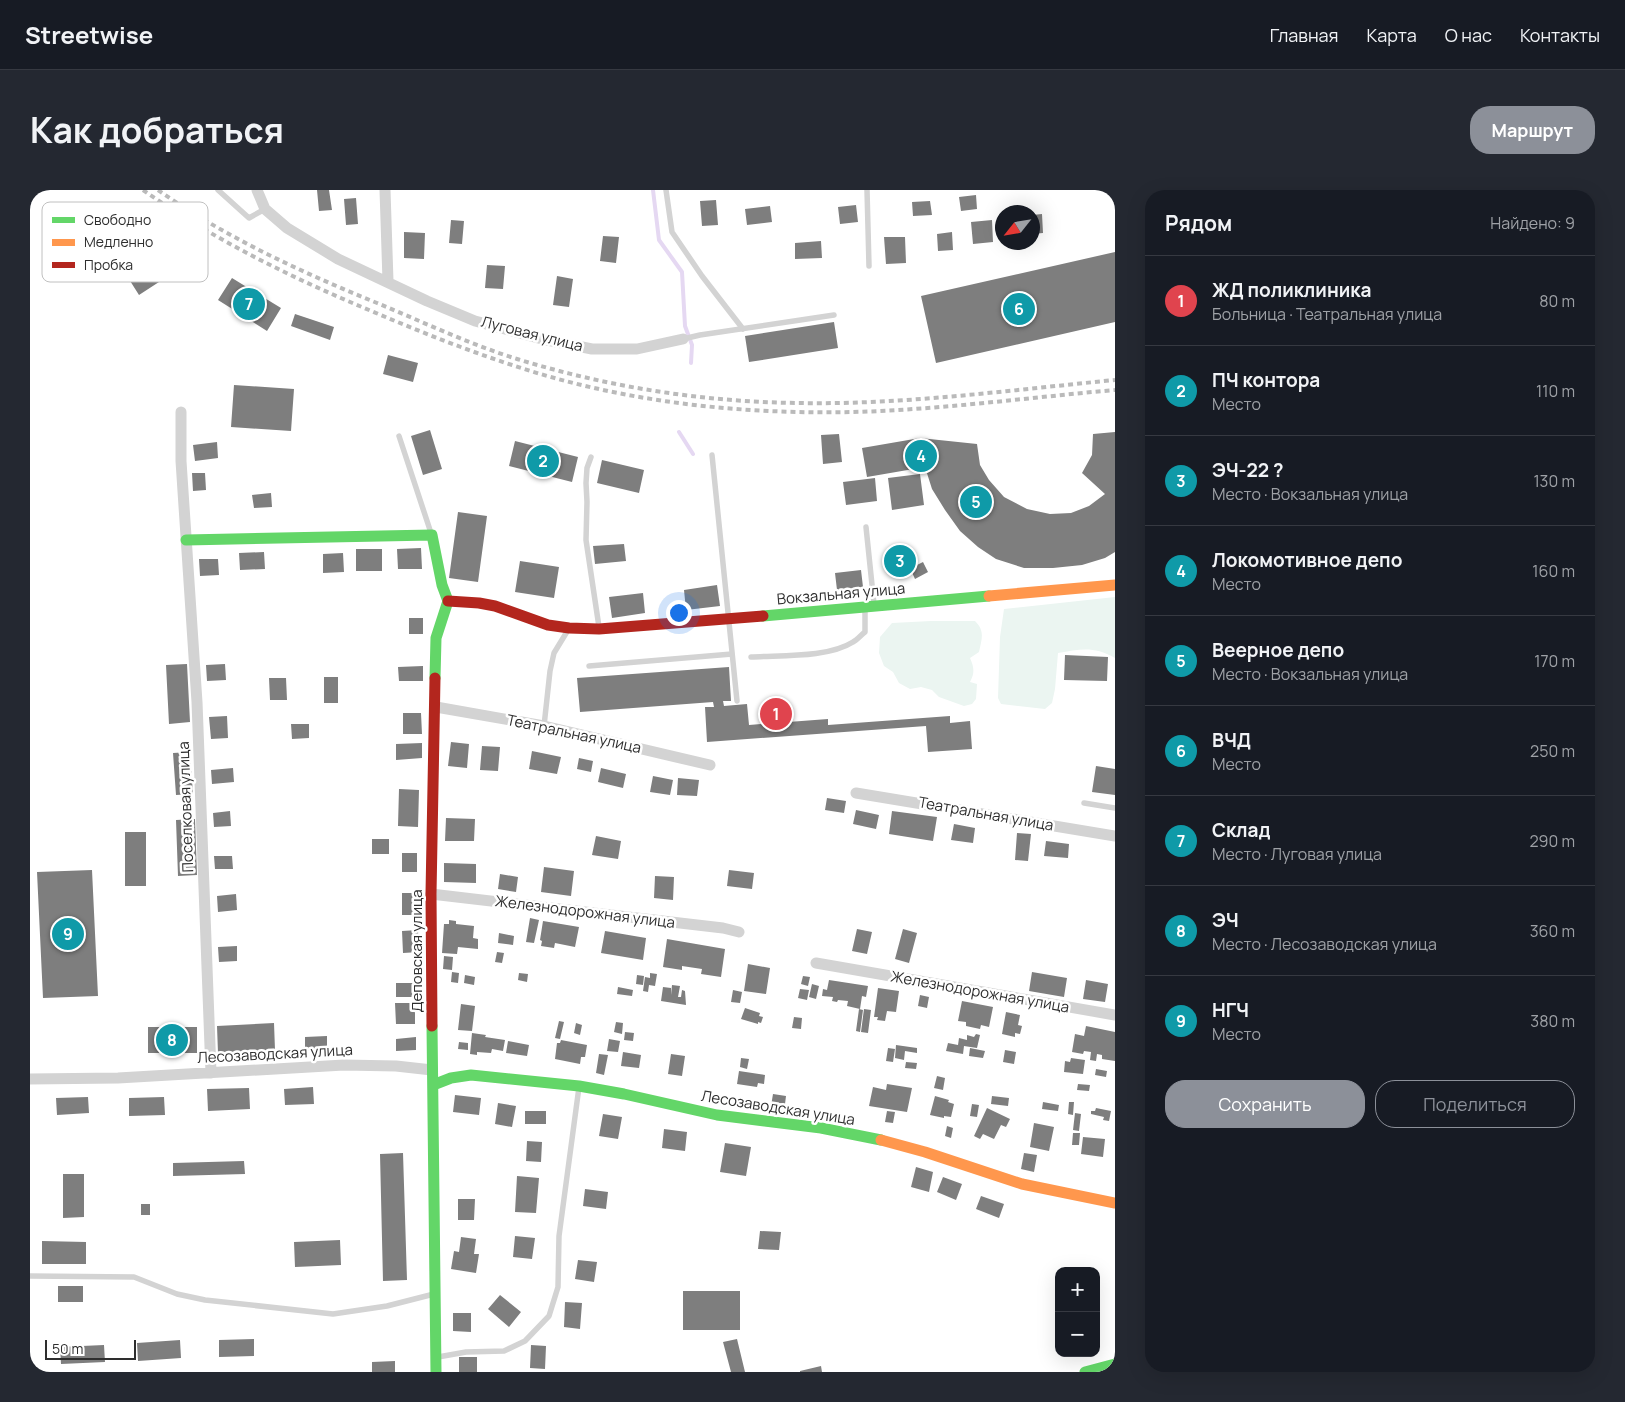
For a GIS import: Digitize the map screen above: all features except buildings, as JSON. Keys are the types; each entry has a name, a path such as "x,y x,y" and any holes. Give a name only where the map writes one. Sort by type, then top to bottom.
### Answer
{"street":[{"name":"Луговая улица","path":"256,190 265,209 287,228 338,259 475,321 542,339 592,349 637,349 683,339"},
{"path":"385,190 388,281"},
{"name":"Поселковая улица","path":"181,412 181,461 197,702 211,1073"},
{"path":"186,540 432,535 442,585 448,602"},
{"name":"Вокзальная улица","path":"448,602 479,603 495,606 548,625 599,629 1115,585"},
{"name":"Деповская улица","path":"436,1372 431,894 436,638 448,602"},
{"name":"Театральная улица","path":"436,707 544,726 710,764"},
{"name":"Театральная улица","path":"856,793 1115,836"},
{"name":"Железнодорожная улица","path":"431,894 723,928 739,932"},
{"name":"Железнодорожная улица","path":"816,963 1115,1015"},
{"name":"Лесозаводская улица","path":"30,1078 118,1078 344,1065 396,1066 432,1070"},
{"name":"Лесозаводская улица","path":"433,1085 451,1078 471,1075 579,1086 718,1115 821,1128 874,1138 925,1152 1022,1184 1115,1203"},
{"path":"1085,1372 1115,1364"}],"lane":[{"path":"218,190 249,218 265,209"},
{"path":"666,190 672,232 702,276 743,329"},
{"path":"867,190 869,266"},
{"path":"683,339 834,315"},
{"path":"399,436 432,535"},
{"path":"712,455 737,701"},
{"path":"590,456 586,483 586,540 599,629"},
{"path":"751,657 826,653 853,642 865,632 870,607 866,527"},
{"path":"544,726 550,671 554,653 569,628"},
{"path":"589,666 732,654"},
{"path":"1084,803 1115,808"},
{"path":"436,1357 466,1352 504,1350 525,1341 549,1316 558,1287 559,1236 579,1086"},
{"path":"30,1276 134,1277 177,1294 205,1300 333,1314 387,1306 435,1294"}],"shaded area":[{"path":"1115,597 1115,658 1094,650 1074,650 1058,653 1052,703 1045,709 1001,704 998,698 1000,637 1004,609"},
{"path":"975,621 980,628 982,639 979,652 970,658 973,676 970,682 977,684 976,699 972,704 964,706 939,697 932,690 921,687 910,689 899,683 893,672 884,666 879,653 880,637 892,623"}],"waterway":[{"path":"653,190 659,240 682,272 685,326 692,345 691,363"},
{"path":"679,432 693,454"}],"railway":[{"path":"143,190 161,202"},
{"path":"158,190 176,202"},
{"path":"208,222 320,279 481,347 551,369 621,385 727,400 838,403 957,396 1115,380"},
{"path":"208,232 281,270 422,332 494,359 547,376 618,393 726,408 763,411 838,412 957,406 1115,390"}],"traffic: fast":[{"path":"186,540 432,535 442,585 448,601 436,638 435,678"},
{"path":"763,616 989,596"},
{"path":"432,1026 436,1372"},
{"path":"433,1085 451,1078 471,1075 579,1086 717,1115 821,1128 881,1140"},
{"path":"1085,1372 1115,1364"}],"traffic: slow":[{"path":"989,596 1115,585"},
{"path":"881,1140 925,1152 1022,1184 1115,1203"}],"traffic: jam":[{"path":"448,601 495,606 548,625 569,628 599,629 763,616"},
{"path":"432,1026 431,894 435,678"}],"place":[{"name":"Склад","path":"249,304"},
{"name":"ВЧД","path":"1019,309"},
{"name":"Локомотивное депо","path":"921,456"},
{"name":"ПЧ контора","path":"543,461"},
{"name":"Веерное депо","path":"976,502"},
{"name":"ЭЧ-22 ?","path":"900,561"},
{"name":"ЖД поликлиника","path":"776,714"},
{"name":"НГЧ","path":"68,934"},
{"name":"ЭЧ","path":"172,1040"}]}
